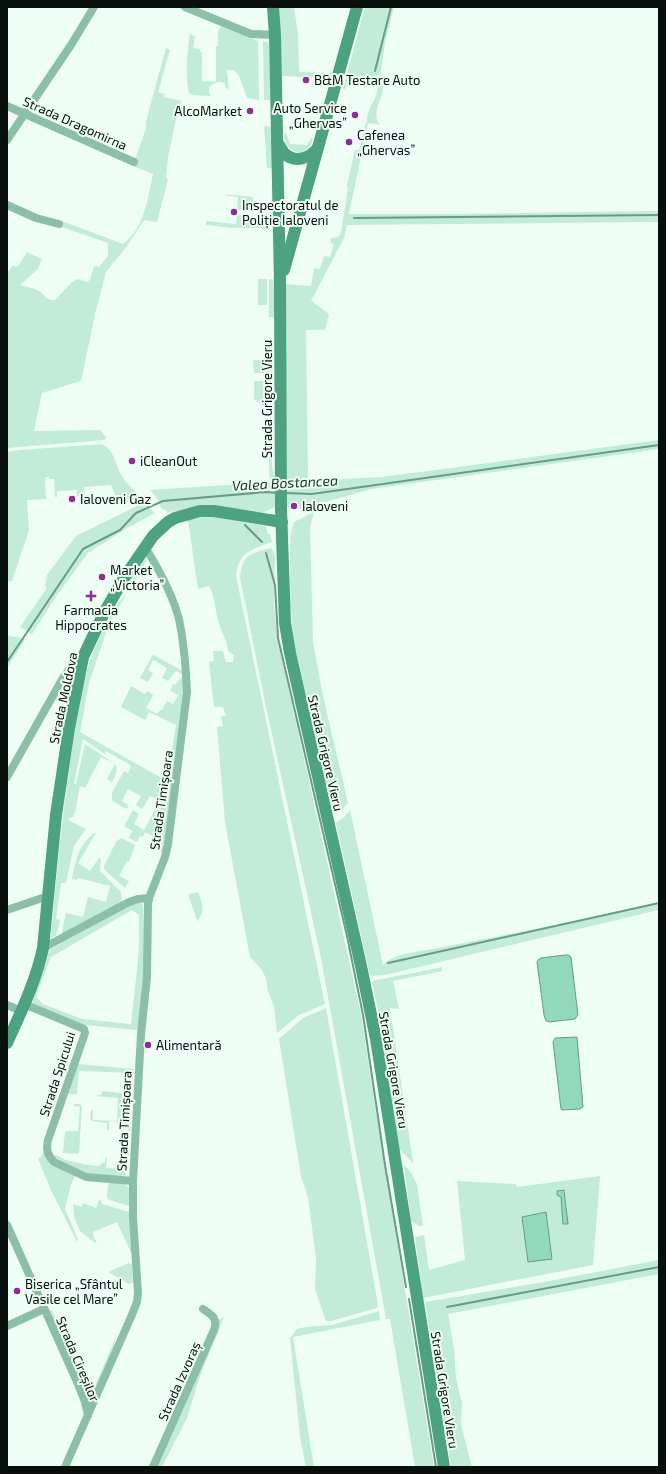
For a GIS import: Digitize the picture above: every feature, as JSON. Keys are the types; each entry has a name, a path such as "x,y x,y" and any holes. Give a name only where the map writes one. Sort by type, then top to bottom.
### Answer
{"main road":[{"name":"Strada Grigore Vieru","path":"273,7 278,142 281,508 286,635 361,966 376,1039 444,1467"},
{"path":"280,283 356,7"},
{"path":"278,142 284,153 290,157 298,159 306,158 313,154 318,148"},
{"name":"Strada Moldova","path":"7,1043 36,975 42,948 56,815 69,728 84,657 104,613 124,578 145,547 153,536 168,522 188,513 214,511 282,522"}],"street":[{"path":"7,140 71,45 94,7"},
{"path":"185,7 245,32 260,35 275,35"},
{"name":"Strada Dragomirna","path":"7,106 134,162"},
{"path":"7,205 36,218 60,224"},
{"name":"Strada Timișoara","path":"65,1467 137,1302 138,1293 133,1217 133,1181 141,1034 147,977 149,898 165,857 168,844 187,692 186,665 179,619 167,590 145,547"},
{"path":"7,777 63,678 73,664 84,657"},
{"path":"7,910 48,896"},
{"path":"42,948 129,902 138,898 149,898"},
{"path":"7,1005 22,1008"},
{"name":"Strada Spicului","path":"22,1008 84,1029 85,1033 48,1140 47,1147 47,1154 54,1162 78,1173"},
{"name":"Strada Timișoara","path":"78,1173 86,1176 133,1181"},
{"name":"Strada Cireșilor","path":"7,1225 78,1384 88,1415"},
{"path":"7,1326 44,1309"},
{"name":"Strada Izvoraș","path":"153,1467 216,1324 214,1318 202,1309"}],"shaded area":[{"path":"279,7 294,7 298,35 299,72 334,73 332,78 281,76"},
{"path":"365,7 394,7 385,43 380,78 383,83 383,89 376,114 380,125 368,123 349,214 659,211 659,222 347,225 344,238 311,301 329,314 325,330 306,330 308,478 324,478 322,485 342,479 381,477 659,440 659,449 371,489 301,509 289,509 285,504 285,284 311,286 314,268 320,269 324,256 330,257 334,244 330,242 331,238 338,237 341,233 348,187 346,187 355,150 359,150 370,107 375,99 379,85 349,76 345,90 343,89"},
{"path":"221,26 258,41 259,100 247,98 239,76 234,70 227,70 229,89 226,88 225,84 219,82 209,87 209,93 211,96 193,95 189,93 187,64 190,34 195,36 193,48 200,49 200,52 202,53 202,81 216,82 216,46 218,46 218,32"},
{"path":"263,41 269,43 271,100 264,100"},
{"path":"166,48 170,50 158,92 165,94 164,97 182,101 179,105 168,157 166,178 168,179 157,222 144,220 127,246 106,272 96,310 81,381 42,393 34,431 100,430 106,437 105,440 7,448 7,274 13,265 16,267 19,265 27,252 42,259 38,269 20,285 37,290 47,298 55,300 71,283 77,279 87,282 90,280 94,266 99,267 108,256 108,243 59,226 62,221 123,244 136,230 144,212 153,174 133,166 146,128 149,110"},
{"path":"264,126 269,126 271,128 273,168 267,168"},
{"path":"284,133 286,133 290,144 307,145 311,138 313,139 310,146 304,151 295,152 288,146 284,138"},
{"path":"225,194 253,197 253,210 237,210 238,197"},
{"path":"237,215 266,218 266,231 263,230 263,228 232,228 206,225 206,221 236,224"},
{"path":"258,279 267,279 267,305 258,305"},
{"path":"269,279 273,280 275,283 276,317 269,317"},
{"path":"253,360 268,360 269,373 254,373"},
{"path":"254,381 269,381 270,408 267,409 254,399"},
{"path":"267,428 271,429 272,466 276,486 276,505 273,508 262,513 168,512 161,508 157,498 150,490 270,482"},
{"path":"102,444 112,453 120,473 128,485 139,494 138,497 119,504 111,485 84,487 85,497 77,496 77,490 57,491 57,497 55,497 54,479 45,477 46,499 27,500 29,530 12,581 7,582 7,452"},
{"path":"147,503 155,513 129,527 88,553 57,595 32,634 20,627 47,588 45,586 47,575 76,536 137,506"},
{"path":"314,512 310,527 313,642 323,696 348,803 341,811 333,813 294,649 291,618 291,532 294,522"},
{"path":"209,516 266,526 272,542 252,550 243,556 236,576 325,1004 299,1015 277,1033 274,1006 268,991 266,978 262,970 250,957 225,822 217,727 223,726 221,716 226,716 223,707 214,707 209,662 214,661 213,651 223,651 226,662 233,662 234,655 228,651 218,620 213,594 209,586 198,589 188,520"},
{"path":"271,548 275,554 274,602 277,637 361,1014 434,1467 415,1467 390,1319 386,1319 321,958 265,702 240,577 245,559 253,554"},
{"path":"145,558 147,560 109,624 89,683 80,732 167,781 176,725 149,712 145,720 121,707 131,686 145,694 147,691 153,695 146,708 157,714 161,709 162,710 167,701 173,704 178,695 170,691 173,684 175,685 183,675 176,671 168,681 162,678 167,668 153,660 148,670 153,673 148,682 140,678 152,656 154,655 184,672 185,685 165,844 162,852 160,851 163,844 154,839 155,837 145,832 143,837 140,836 137,842 129,838 132,831 124,826 133,810 139,814 134,824 144,830 160,801 150,796 142,809 136,805 141,796 128,789 122,801 127,804 128,808 122,807 112,800 112,793 124,771 128,773 131,767 130,765 106,751 105,754 83,739 74,784 76,784 85,744 115,764 101,757 85,788 80,786 75,813 72,818 70,817 68,820 86,829 74,846 66,883 61,883 56,919 60,920 56,936 51,937 65,802 77,716 85,676 94,650 106,626 119,602 128,591"},
{"path":"7,635 25,640 7,668"},
{"path":"115,764 117,771 112,782 107,779"},
{"path":"350,810 383,965 394,958 409,953 466,943 659,902 659,910 385,975 370,976 336,823"},
{"path":"94,833 96,833 78,863 90,871 99,858 101,859 100,871 121,892 122,900 120,903 61,935 66,913 83,917 88,897 106,902 110,886 78,878 77,880 72,879 78,853 84,843"},
{"path":"121,838 135,845 129,862 127,861 119,876 129,881 125,888 104,869 104,866 116,842"},
{"path":"198,892 202,903 202,914 197,921 188,894"},
{"path":"136,902 141,903 143,906 145,964 138,1028 136,1030 76,1024 35,1005 32,1001 49,950","holes":["132,910 139,915 139,951 131,1024 82,1019 43,1004 36,997 51,957"]},
{"path":"569,955 571,957 578,1015 575,1019 549,1022 546,1021 544,1015 537,962 541,958"},
{"path":"442,967 443,971 393,981 399,1009 390,1008 413,1163 399,1149 380,1020 372,981"},
{"path":"326,1008 378,1305 377,1308 331,1321 326,1321 315,1289 316,1258 308,1197 301,1176 279,1039 303,1018"},
{"path":"577,1037 583,1107 580,1109 562,1110 553,1042 555,1038"},
{"path":"78,1064 134,1069 134,1073 79,1071 77,1094 68,1094"},
{"path":"102,1091 122,1094 120,1122 109,1121 109,1130 107,1130 107,1123 92,1121 90,1119 91,1110 93,1110 93,1120 117,1121 118,1098 94,1096 101,1095"},
{"path":"74,1104 80,1104 82,1106 79,1154 63,1153 65,1131 78,1131 80,1107 74,1106"},
{"path":"129,1123 131,1123 128,1171 123,1178 100,1174 91,1176 54,1160 50,1155 56,1155 66,1160 87,1165 98,1166 105,1162 105,1158 107,1158 106,1168 126,1169"},
{"path":"43,1152 50,1163 74,1173 75,1176 71,1185 65,1209 78,1239 77,1242 51,1190 38,1159 41,1157"},
{"path":"404,1165 410,1171 417,1184 423,1226 419,1226 411,1221"},
{"path":"600,1176 593,1265 423,1298 415,1237 424,1235 429,1270 465,1260 457,1181 516,1184 517,1187"},
{"path":"111,1182 125,1184 130,1189 129,1206 109,1200 107,1197 108,1185"},
{"path":"564,1190 568,1224 563,1224 561,1197 557,1195 557,1191"},
{"path":"99,1200 102,1201 102,1204 129,1212 133,1257 117,1222 93,1232 94,1239 97,1241 95,1243 80,1231 74,1217 73,1204 82,1207 83,1203 96,1208"},
{"path":"546,1212 552,1259 528,1262 522,1217"},
{"path":"659,1260 659,1274 448,1314 454,1349 456,1378 462,1403 461,1425 472,1467 451,1467 425,1302 544,1282"},
{"path":"129,1263 132,1265 133,1282 129,1284 108,1272"},
{"path":"52,1310 88,1391 93,1391 115,1339 114,1346 93,1395 87,1395 86,1393 49,1311"},
{"path":"379,1311 380,1320 293,1337 314,1467 306,1467 300,1436 290,1338 297,1329 332,1325"},
{"path":"224,1317 200,1376 187,1418 162,1467 156,1467 218,1320"}],"waterway":[{"path":"375,71 391,7"},
{"path":"354,218 659,215"},
{"name":"Valea Bostancea","path":"285,493 312,494 659,445"},
{"name":"Valea Bostancea","path":"7,662 83,549 120,530 136,513 163,501 266,492 277,493"},
{"path":"245,525 262,542"},
{"path":"266,553 275,585 278,638 347,936 363,1015 385,1165 406,1287"},
{"path":"388,963 659,903"},
{"path":"447,1307 659,1267"},
{"path":"409,1299 436,1467"}],"place":[{"name":"B&M Testare Auto","path":"306,80"},
{"name":"AlcoMarket","path":"250,111"},
{"name":"Auto Service „Ghervas”","path":"355,115"},
{"name":"Cafenea „Ghervas”","path":"349,142"},
{"name":"Inspectoratul de Poliție Ialoveni","path":"234,212"},
{"name":"iCleanOut","path":"132,461"},
{"name":"Ialoveni Gaz","path":"72,499"},
{"name":"Ialoveni","path":"294,506"},
{"name":"Market „Victoria”","path":"102,577"},
{"name":"Farmacia Hippocrates","path":"91,596"},
{"name":"Alimentară","path":"148,1045"},
{"name":"Biserica „Sfântul Vasile cel Mare”","path":"17,1291"}]}
